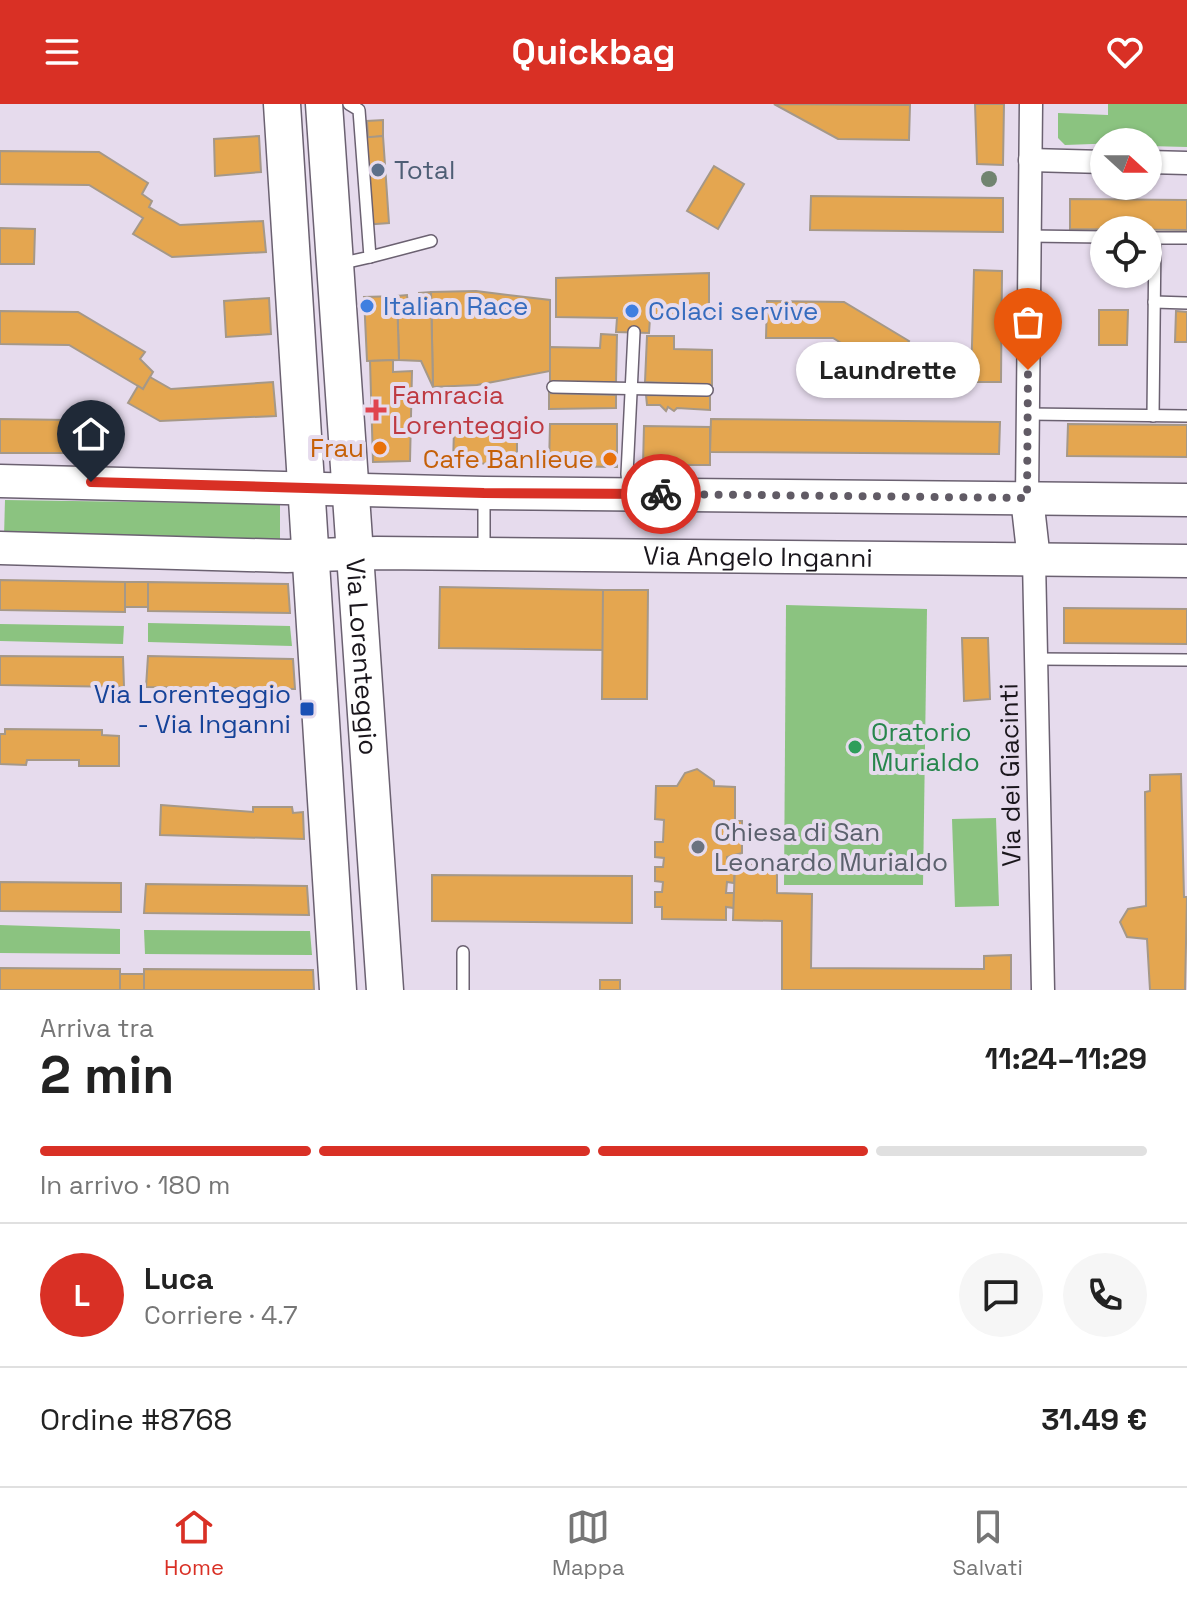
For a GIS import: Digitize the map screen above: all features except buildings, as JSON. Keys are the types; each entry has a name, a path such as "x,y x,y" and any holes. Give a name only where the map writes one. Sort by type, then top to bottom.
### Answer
{"main road":[{"name":"Via Lorenteggio","path":"282,104 338,990"},
{"name":"Via Lorenteggio","path":"349,105 335,266 385,990"},
{"path":"326,807 373,804"}],"street":[{"path":"1031,104 1027,498 1034,560"},
{"path":"1030,160 1090,162"},
{"path":"1162,162 1187,163"},
{"path":"296,327 338,324"},
{"path":"0,481 305,486 484,493 1187,500"},
{"name":"Via Angelo Inganni","path":"0,548 310,555 1187,561"},
{"name":"Via dei Giacinti","path":"1034,560 1043,990"}],"lane":[{"path":"349,105 370,257"},
{"path":"1029,236 1090,237"},
{"path":"1162,238 1187,238"},
{"path":"335,266 431,241"},
{"path":"1153,416 1154,288"},
{"path":"1154,302 1187,303"},
{"path":"629,493 627,474 634,332"},
{"path":"553,387 707,390"},
{"path":"1028,414 1187,416"},
{"path":"484,493 484,554"},
{"path":"1036,659 1187,660"},
{"path":"463,952 463,990"}],"green space":[{"path":"1108,104 1187,104 1187,147 1162,146 1162,128 1090,128 1090,144 1065,145 1058,138 1058,113 1108,115"},
{"path":"5,500 280,504 280,541 4,537"},
{"name":"Oratorio Murialdo","path":"786,605 927,609 923,885 784,885"},
{"path":"148,623 290,626 292,646 148,642"},
{"path":"0,624 124,626 123,644 0,641"},
{"path":"996,818 999,906 955,907 952,819"},
{"path":"0,925 120,929 120,954 0,953"},
{"path":"144,930 310,931 312,955 145,954"}],"way so far":[{"path":"661,494 1027,498 1028,370"}],"place":[{"name":"Total","path":"378,170"},
{"name":"Italian Race","path":"367,306"},
{"name":"Colaci servive","path":"632,311"},
{"name":"Laundrette","path":"1028,370"},
{"name":"Famracia Lorenteggio","path":"376,410"},
{"name":"Frau","path":"380,448"},
{"name":"Cafe Banlieue","path":"610,459"},
{"name":"Via Lorenteggio - Via Inganni","path":"307,709"},
{"name":"Oratorio Murialdo","path":"855,747"},
{"name":"Chiesa di San Leonardo Murialdo","path":"698,847"}],"route":[{"path":"91,482 484,493 661,494"}]}
